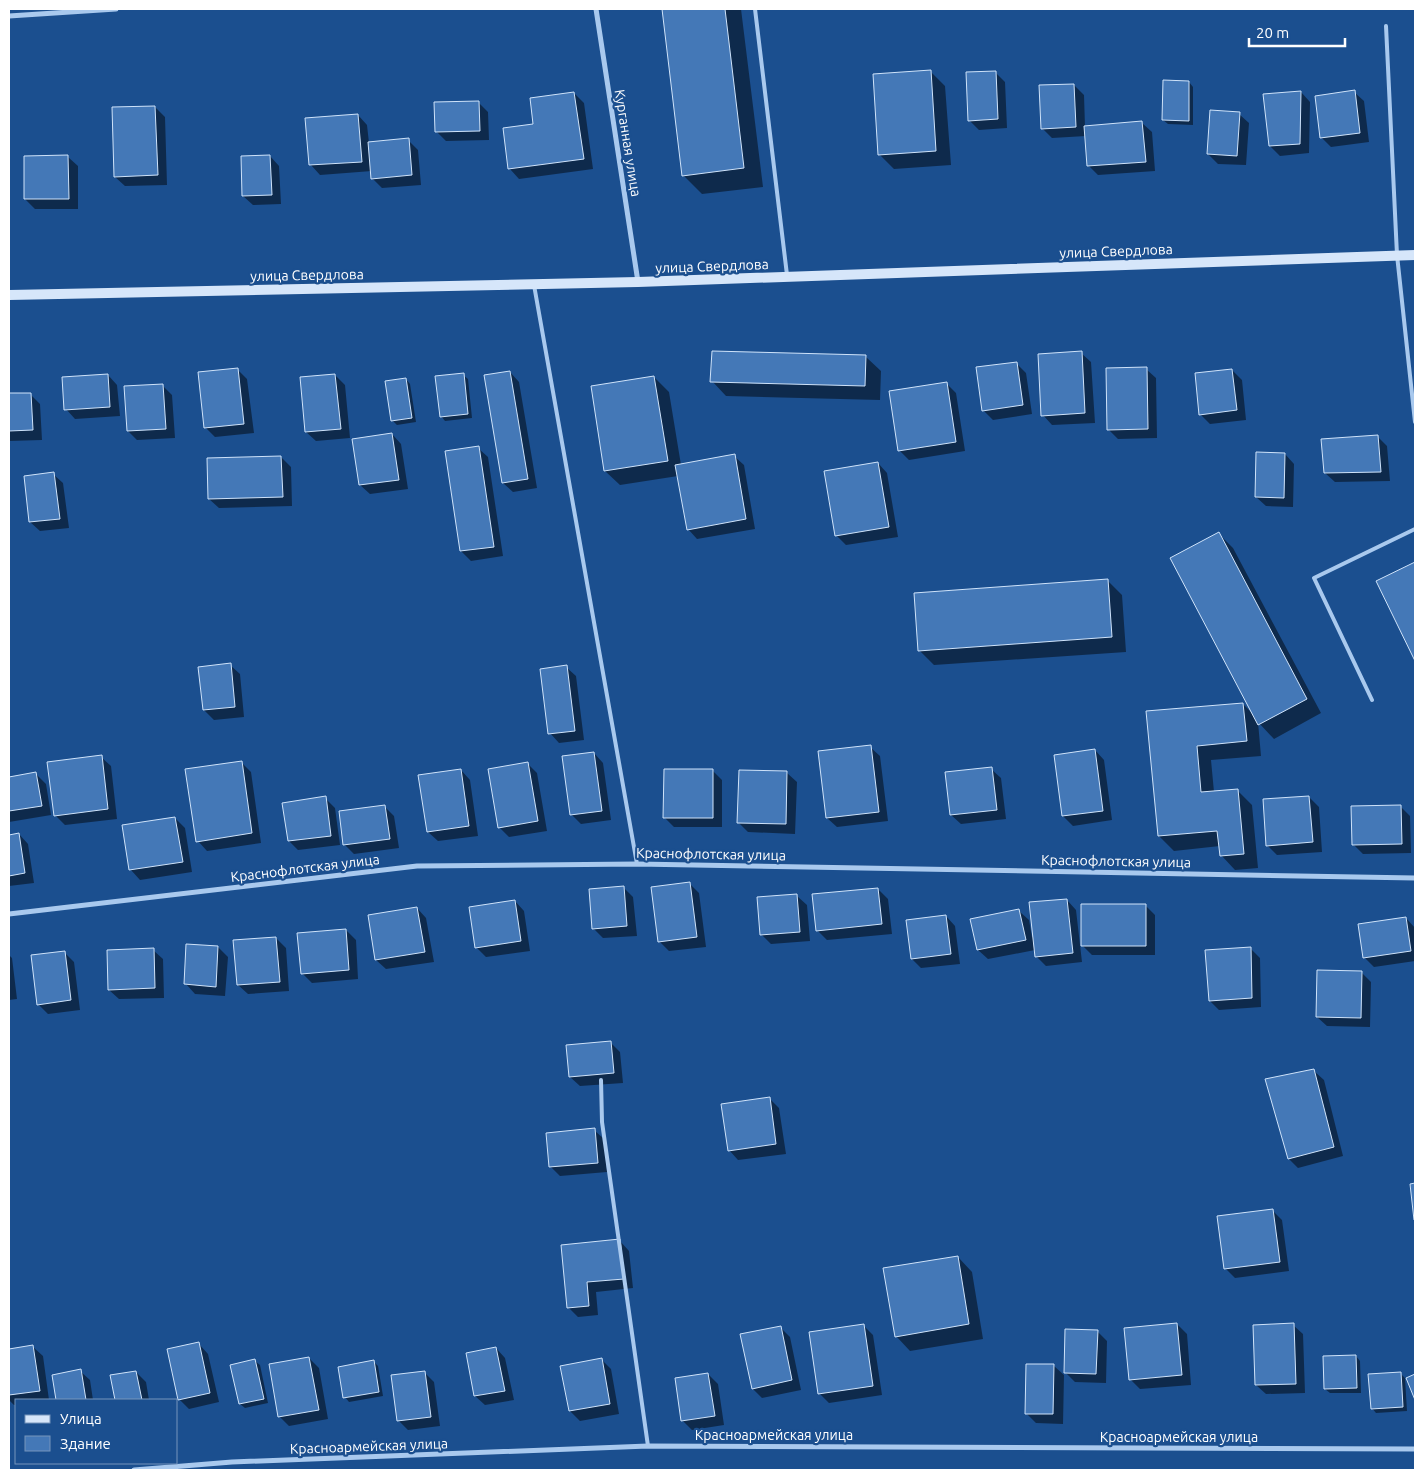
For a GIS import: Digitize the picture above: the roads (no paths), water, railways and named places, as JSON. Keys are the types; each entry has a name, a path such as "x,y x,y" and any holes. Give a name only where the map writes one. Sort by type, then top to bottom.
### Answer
{"main road":[{"name":"улица Свердлова","path":"9,295 638,282 1415,255"}],"street":[{"path":"9,16 116,9"},
{"name":"Курганная улица","path":"596,9 638,282"},
{"name":"Краснофлотская улица","path":"9,914 417,866 637,864 1415,878"},
{"name":"Красноармейская улица","path":"134,1470 232,1462 648,1446 1415,1449"}],"lane":[{"path":"755,9 787,277"},
{"path":"1386,26 1397,256 1415,422"},
{"path":"534,284 637,864"},
{"path":"1372,700 1314,578 1415,529"},
{"path":"601,1080 602,1122 648,1446"}]}
